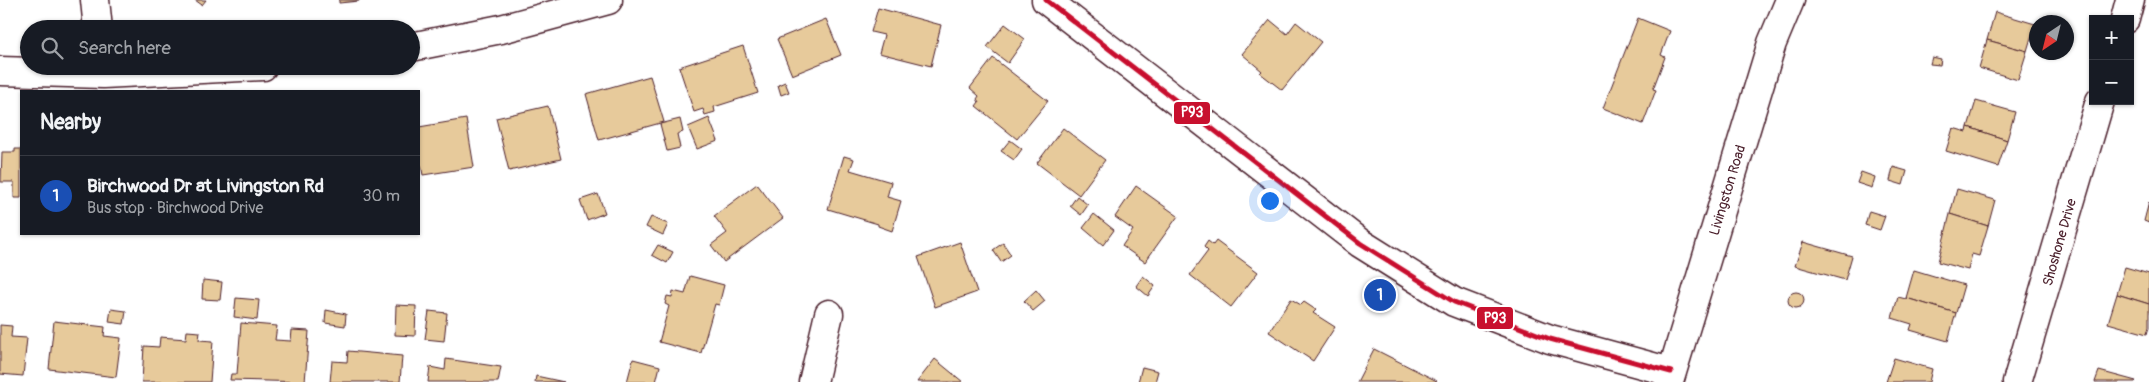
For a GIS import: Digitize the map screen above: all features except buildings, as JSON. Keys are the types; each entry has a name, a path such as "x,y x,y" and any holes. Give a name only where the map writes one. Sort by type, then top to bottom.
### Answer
{"street":[{"path":"95,0 97,20"},
{"path":"420,44 502,29 608,0"},
{"path":"1046,0 1360,243 1454,302 1550,339 1670,377"},
{"name":"Livingston Road","path":"1670,377 1772,43 1790,0"},
{"path":"2126,15 2130,0"},
{"path":"0,71 20,71"},
{"name":"Shoshone Drive","path":"2017,382 2099,105"},
{"path":"812,382 829,314"}],"transit line":[{"name":"P93","path":"1046,0 1360,243 1454,302 1550,339 1671,372"}],"place":[{"name":"Birchwood Dr at Livingston Rd","path":"1380,295"}]}
